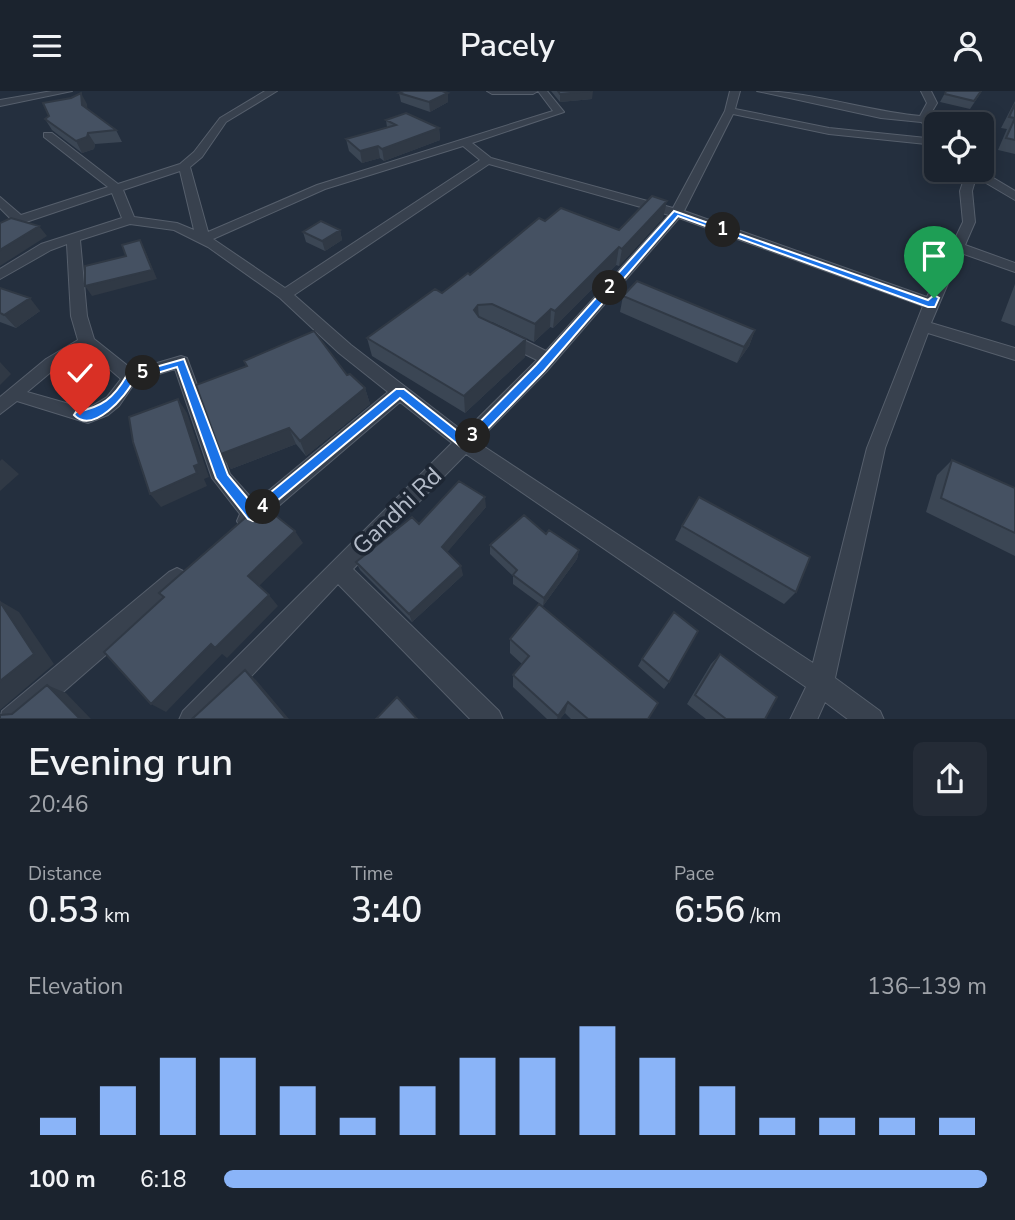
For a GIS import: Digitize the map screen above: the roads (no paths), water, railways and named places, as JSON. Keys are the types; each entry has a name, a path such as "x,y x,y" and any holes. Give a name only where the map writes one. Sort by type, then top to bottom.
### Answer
{"street":[{"path":"0,103 67,91"},
{"path":"492,91 533,91"},
{"path":"203,239 321,187 559,112 542,91"},
{"name":"Gandhi Rd","path":"192,719 548,359 677,213 730,111 735,91"},
{"path":"762,91 881,115 923,119 932,103 926,91"},
{"path":"0,231 19,220 184,166 204,151 208,138 223,119 268,94"},
{"path":"730,111 829,131 924,141"},
{"path":"48,135 116,188 129,220"},
{"path":"466,143 487,160 677,213 931,305"},
{"path":"285,295 437,196 487,160"},
{"path":"184,166 203,239"},
{"path":"803,719 821,683 876,447 931,305 969,222 966,191 972,170 1015,196"},
{"path":"0,201 19,220"},
{"path":"0,275 46,247 129,220 177,226 203,239 285,295 345,349 466,444 871,719"},
{"path":"73,238 79,316 87,342 130,377"},
{"path":"958,247 1015,268"},
{"path":"923,326 1015,354"},
{"path":"486,328 548,359"},
{"path":"0,407 45,366 87,342"},
{"path":"14,394 88,416 109,405 121,394 130,377 181,362 222,478 253,515"},
{"path":"232,533 400,392"},
{"path":"12,719 191,567"},
{"path":"338,569 490,719"}]}
